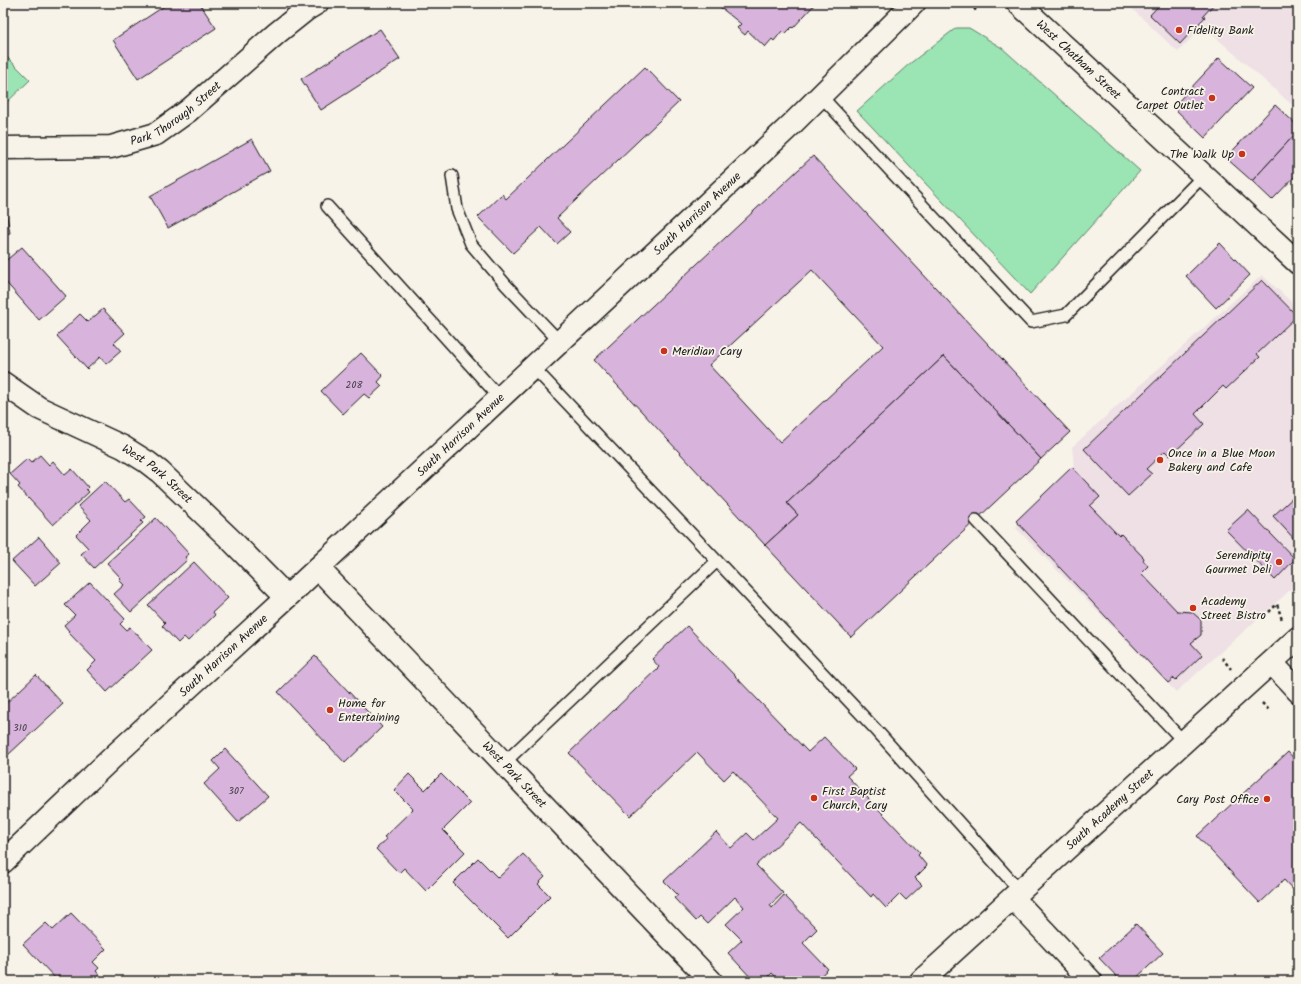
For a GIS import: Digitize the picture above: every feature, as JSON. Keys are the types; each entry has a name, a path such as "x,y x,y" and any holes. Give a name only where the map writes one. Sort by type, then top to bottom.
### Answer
{"street":[{"name":"Park Thorough Street","path":"3,148 111,146 156,134 188,111 276,33 317,3"},
{"name":"South Harrison Avenue","path":"3,862 134,738 560,342 790,125 914,3"},
{"name":"West Chatham Street","path":"1018,3 1298,263"},
{"name":"West Park Street","path":"3,383 39,408 123,447 148,462 224,534 287,597"},
{"name":"West Park Street","path":"318,568 711,981"},
{"name":"South Academy Street","path":"921,981 1298,638"},
{"path":"1272,663 1298,691"},
{"path":"1016,895 1092,981"}],"lane":[{"path":"820,95 1031,322 1066,315 1204,175"},
{"path":"452,176 457,209 471,244 506,285 560,342"},
{"path":"327,206 500,398"},
{"path":"533,367 883,736 1016,895"},
{"path":"976,520 1184,742"},
{"path":"504,763 717,561"}],"path":[{"path":"971,3 976,11"},
{"path":"1269,612 1277,604 1282,620"},
{"path":"1222,658 1233,672"}],"shaded area":[{"path":"1126,3 1298,3 1298,110 1203,26 1178,52"},
{"path":"1262,275 1298,308 1298,583 1176,692 1016,528 1075,474 1072,447"}],"green space":[{"path":"956,28 969,28 1002,48 1140,171 1030,294 857,111 908,65"},
{"path":"3,53 30,80 3,106"}],"building":[{"path":"169,3 199,3 216,28 138,79 113,40"},
{"path":"721,3 813,3 814,5 793,28 792,27 785,34 782,31 774,41 772,39 765,47 748,31 745,35 737,28 741,24 720,7 722,4"},
{"name":"Fidelity Bank","path":"1161,3 1215,3 1203,16 1205,17 1180,44 1150,15"},
{"path":"380,29 400,59 321,110 301,79"},
{"name":"Contract Carpet Outlet","path":"1219,58 1252,88 1205,138 1173,107"},
{"path":"645,67 679,102 557,218 570,232 557,244 541,227 513,253 478,217 502,194 506,199"},
{"path":"1275,105 1298,126 1298,131 1252,181 1226,158"},
{"path":"1298,131 1298,173 1272,200 1252,181"},
{"path":"252,139 270,171 168,228 150,196"},
{"name":"Meridian Cary","path":"813,156 1070,432 1041,459 944,356 787,503 798,515 765,545 594,360","holes":["812,270 883,346 780,442 709,365"]},
{"path":"3,194 10,233 3,235"},
{"path":"1220,243 1250,275 1216,308 1186,276"},
{"path":"22,247 66,296 39,320 3,279 3,263"},
{"path":"1262,280 1297,316 1257,354 1260,357 1226,389 1223,386 1195,414 1204,424 1170,456 1165,451 1146,469 1152,474 1128,496 1084,449"},
{"path":"103,309 125,333 114,343 121,351 106,364 100,357 87,369 57,336 80,314 88,322"},
{"path":"361,353 383,376 378,382 382,386 369,398 364,394 343,414 321,391"},
{"path":"944,356 1041,459 851,637 765,545 798,515 787,503"},
{"path":"40,455 49,465 53,461 65,475 72,469 88,487 86,489 89,492 53,525 18,487 20,485 10,474 27,459 31,463"},
{"path":"1072,467 1100,497 1090,506 1119,536 1121,534 1144,558 1143,560 1148,566 1141,573 1177,611 1192,612 1201,620 1201,635 1191,643 1202,655 1176,680 1174,678 1168,683 1016,521"},
{"path":"105,481 125,502 129,499 146,517 141,521 143,523 94,568 81,554 88,548 76,535 91,520 78,506"},
{"path":"1298,493 1298,543 1273,516"},
{"path":"1248,510 1295,559 1275,580 1226,530"},
{"path":"156,518 189,554 185,557 187,560 131,612 114,594 124,585 119,580 121,578 107,563"},
{"path":"39,537 61,563 35,586 12,561"},
{"path":"194,562 228,598 213,612 215,615 188,641 184,637 178,643 162,626 165,623 148,605"},
{"path":"90,582 125,619 120,624 126,630 130,627 152,650 107,692 87,670 96,661 68,632 69,631 64,625 75,615 65,605"},
{"name":"First Baptist Church, Cary","path":"687,626 808,752 824,737 855,769 847,776 920,853 918,855 927,866 915,878 922,885 906,900 900,894 886,908 873,894 871,897 801,823 756,865 783,893 770,905 772,908 784,895 817,929 803,943 828,969 815,981 780,981 772,973 764,981 754,981 728,953 742,940 726,924 744,907 735,897 707,924 700,917 696,921 674,898 678,895 664,881 716,832 731,848 747,833 754,840 778,818 733,771 724,780 697,752 630,816 569,753 659,667 652,659"},
{"name":"Home for Entertaining","path":"315,656 382,727 345,763 278,692"},
{"path":"36,675 63,704 8,755 3,749 3,706"},
{"path":"225,749 268,796 238,822 204,784 220,769 213,761"},
{"name":"Cary Post Office","path":"1288,752 1298,763 1298,895 1284,880 1260,903 1197,836"},
{"path":"409,774 425,790 441,774 470,803 443,830 465,852 426,891 404,868 399,873 376,849 387,839 384,837 413,809 394,790"},
{"path":"523,854 545,877 538,884 550,896 508,938 453,883 478,858 498,878"},
{"path":"71,913 106,949 93,962 99,968 96,971 105,981 64,981 59,976 56,979 23,944 46,923 53,930"},
{"path":"1136,924 1163,953 1133,981 1121,981 1099,958"}],"place":[{"name":"Fidelity Bank","path":"1179,30"},
{"name":"Contract Carpet Outlet","path":"1212,98"},
{"name":"The Walk Up","path":"1242,154"},
{"name":"Meridian Cary","path":"664,351"},
{"name":"Once in a Blue Moon Bakery and Cafe","path":"1160,460"},
{"name":"Serendipity Gourmet Deli","path":"1279,562"},
{"name":"Academy Street Bistro","path":"1193,608"},
{"name":"Home for Entertaining","path":"330,710"},
{"name":"First Baptist Church, Cary","path":"814,798"},
{"name":"Cary Post Office","path":"1267,799"}]}
